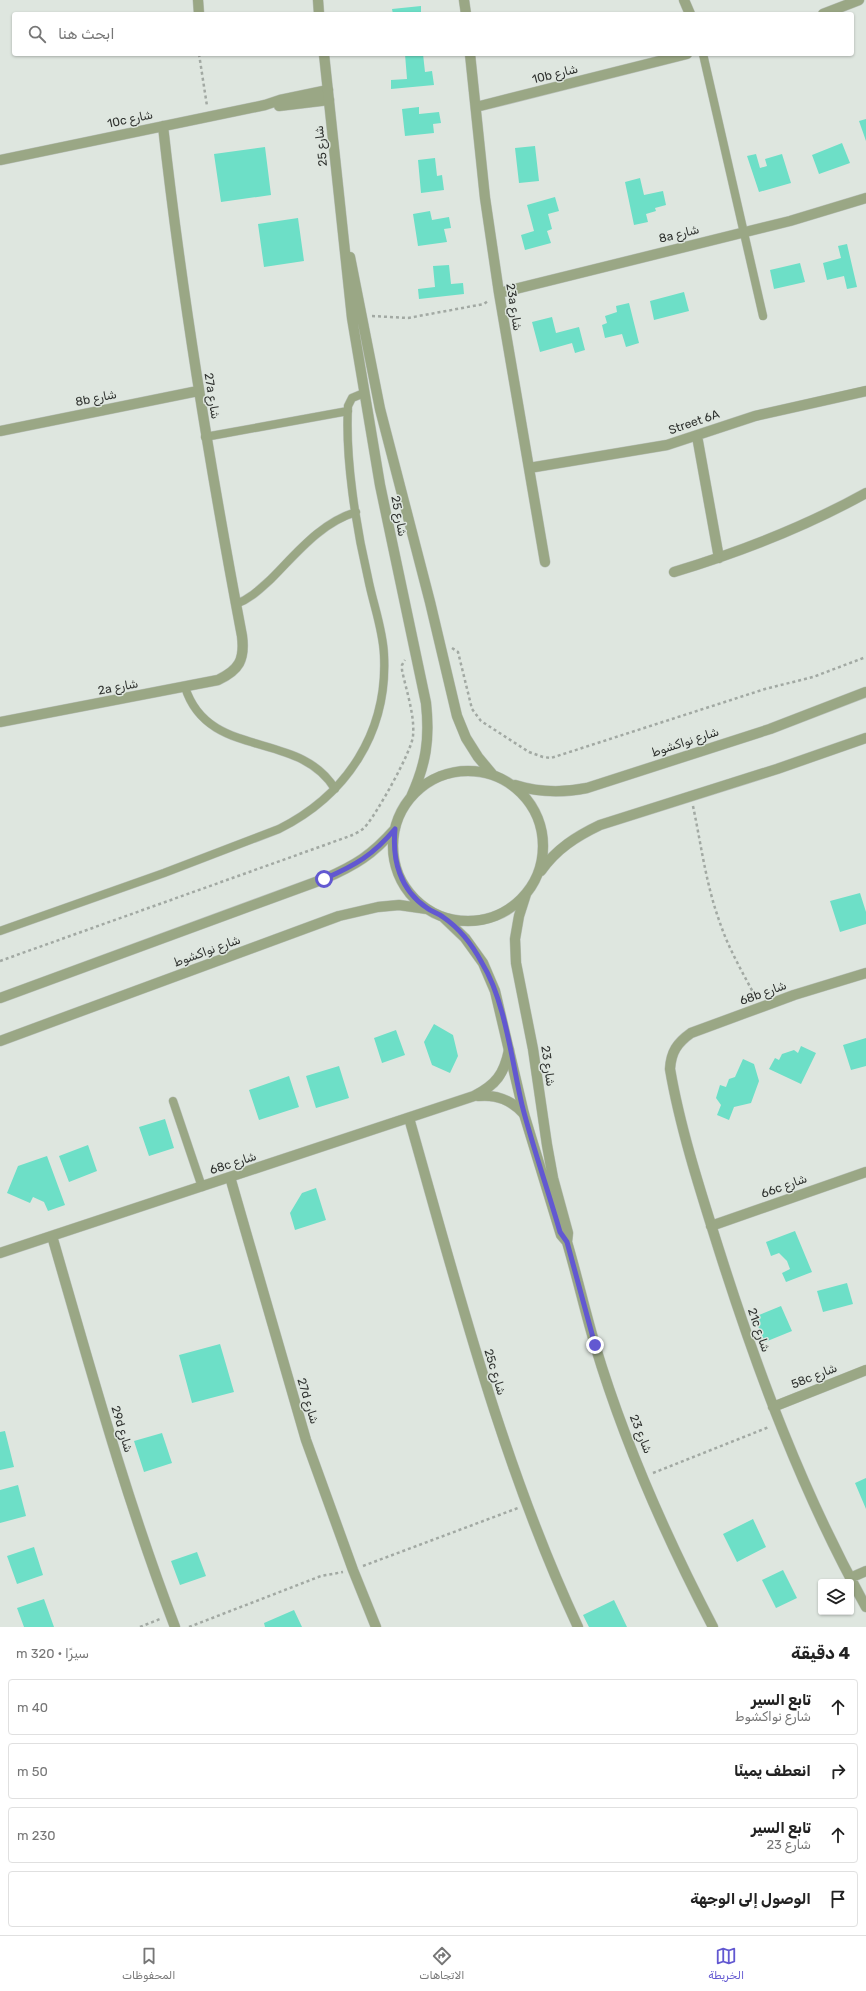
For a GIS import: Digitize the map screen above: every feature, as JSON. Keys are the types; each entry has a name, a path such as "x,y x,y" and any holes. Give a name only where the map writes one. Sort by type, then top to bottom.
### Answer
{"street":[{"path":"198,0 199,12"},
{"path":"318,0 319,12"},
{"path":"464,0 466,12"},
{"path":"684,0 689,12"},
{"path":"828,12 859,0"},
{"name":"شارع 25","path":"324,56 344,236 349,297 364,393 396,568 426,703 429,727 427,752 421,775 411,797"},
{"name":"23a شارع","path":"470,56 485,198 498,293 545,562"},
{"name":"10b شارع","path":"476,107 679,56"},
{"name":"10c شارع","path":"0,160 265,105 280,100 328,95"},
{"name":"27a شارع","path":"163,126 179,259 198,391 243,647 242,658 237,668"},
{"name":"8a شارع","path":"498,293 790,221 866,198"},
{"name":"شارع 25","path":"344,236 355,275 361,316 380,409 430,602 457,716 466,738 478,757 493,775"},
{"name":"8b شارع","path":"0,431 198,391"},
{"name":"Street 6A","path":"529,468 652,448 697,436 755,416 866,391"},
{"path":"697,436 719,558"},
{"path":"674,572 719,558 797,527 866,493"},
{"name":"2a شارع","path":"0,722 218,680 237,668"},
{"name":"شارع نواكشوط","path":"509,783 528,789 548,792 568,792 587,788 770,729 866,692"},
{"path":"536,879 542,862 544,844 541,826 534,809 523,794 509,783 493,775 470,771 458,771 440,776 424,785 411,797 401,812 395,829 393,847 396,865 403,882 413,897 427,908 443,917 461,921 473,920 497,916 513,907 526,894 548,862 563,847 581,834 600,825 777,769 866,738"},
{"path":"0,998 324,879 364,860 381,846 395,829"},
{"name":"شارع 23","path":"526,894 516,932 516,963 533,1049 553,1178 568,1233 567,1242"},
{"name":"شارع نواكشوط","path":"0,1041 339,916 378,907 399,905 427,908"},
{"name":"شارع 23","path":"443,917 465,938 483,963 495,991 524,1114 560,1232 567,1242 595,1345 643,1476 671,1541 712,1627"},
{"name":"68b شارع","path":"674,1048 691,1033 761,1007 866,973"},
{"name":"21c شارع","path":"674,1048 671,1058 672,1080 711,1226 751,1347 779,1423 821,1522 866,1607"},
{"name":"68c شارع","path":"0,1254 474,1096 487,1089 498,1078 506,1065 509,1050"},
{"name":"68c شارع","path":"474,1096 488,1095 502,1098 514,1104 524,1114"},
{"name":"25c شارع","path":"409,1118 497,1423 526,1505 578,1627"},
{"name":"66c شارع","path":"711,1226 866,1172"},
{"name":"27d شارع","path":"230,1177 306,1440 352,1570 376,1627"},
{"name":"29d شارع","path":"52,1236 107,1427 137,1521 175,1627"},
{"name":"58c شارع","path":"773,1407 866,1370"},
{"path":"850,1578 866,1571"}],"lane":[{"path":"703,56 763,316"},
{"path":"0,931 164,873 279,829 309,812 335,789 355,764 370,735 380,703 384,676 383,638 368,579 356,512 352,479 348,411 352,398 364,393"},
{"path":"206,437 348,411"},
{"path":"236,604 254,594 324,527 339,518 356,512"},
{"path":"185,687 196,711 215,728 309,762 324,774 335,789"},
{"path":"172,1101 202,1187"}],"path":[{"path":"199,56 202,80 210,116"},
{"path":"361,316 408,318 484,304 498,293"},
{"path":"691,796 710,889 719,921 732,954 761,1007"},
{"path":"643,1476 779,1423"},
{"path":"140,1627 171,1615"}],"building":[{"path":"421,6 421,12 393,12 392,9"},
{"path":"405,56 423,56 425,72 432,71 434,85 391,89 391,80 407,79"},
{"path":"419,107 419,114 439,112 441,123 433,124 434,133 405,136 402,109"},
{"path":"866,119 866,141 859,121"},
{"path":"842,143 850,163 819,174 812,155"},
{"path":"535,146 539,181 519,183 515,148"},
{"path":"265,147 271,195 221,202 214,154"},
{"path":"756,154 760,168 767,166 765,159 782,154 791,183 759,192 747,156"},
{"path":"435,158 437,176 442,175 444,190 421,193 418,160"},
{"path":"640,178 644,195 663,191 666,205 655,208 656,211 646,214 648,222 634,225 625,182"},
{"path":"555,197 559,211 548,214 552,229 547,231 551,243 525,250 521,235 534,231 527,205"},
{"path":"430,211 432,220 449,217 451,228 444,229 447,242 418,246 413,214"},
{"path":"298,218 304,261 264,267 258,224"},
{"path":"847,244 857,287 847,289 844,276 827,280 823,263 841,258 838,246"},
{"path":"800,263 805,282 774,289 770,270"},
{"path":"449,265 451,284 463,283 464,294 419,299 418,289 435,287 433,266"},
{"path":"684,292 689,311 654,320 650,301"},
{"path":"629,303 639,343 626,347 622,334 605,338 602,325 607,323 605,316 617,312 616,306"},
{"path":"552,317 556,333 579,327 585,350 575,353 572,343 540,352 532,322"},
{"path":"860,893 866,912 866,924 840,932 830,901"},
{"path":"434,1024 453,1035 458,1056 450,1073 432,1065 424,1042"},
{"path":"396,1030 405,1055 382,1063 374,1038"},
{"path":"866,1038 866,1066 851,1070 843,1045"},
{"path":"801,1046 816,1053 801,1084 769,1069 775,1058 779,1060 782,1054 794,1050 798,1053"},
{"path":"743,1059 754,1064 759,1081 751,1103 734,1107 729,1120 717,1115 721,1105 716,1098 720,1085 726,1087 729,1079 735,1077"},
{"path":"339,1066 349,1098 316,1108 306,1076"},
{"path":"289,1076 299,1107 259,1120 249,1090"},
{"path":"165,1119 174,1148 149,1156 139,1127"},
{"path":"88,1145 97,1171 69,1182 59,1156"},
{"path":"47,1156 65,1205 48,1211 44,1202 33,1197 30,1203 7,1193 18,1166"},
{"path":"316,1188 326,1220 295,1230 290,1213 302,1193"},
{"path":"795,1231 812,1272 786,1282 782,1273 790,1269 787,1261 779,1253 771,1256 766,1242"},
{"path":"847,1283 853,1304 823,1312 817,1291"},
{"path":"781,1306 792,1331 765,1342 754,1317"},
{"path":"220,1344 234,1392 192,1403 179,1355"},
{"path":"5,1431 14,1467 0,1470 0,1432"},
{"path":"162,1433 172,1463 144,1472 134,1441"},
{"path":"866,1478 866,1509 855,1483"},
{"path":"18,1485 26,1516 0,1523 0,1490"},
{"path":"753,1519 766,1547 737,1562 723,1534"},
{"path":"34,1547 43,1575 17,1584 7,1556"},
{"path":"197,1552 206,1576 180,1585 171,1561"},
{"path":"783,1570 797,1598 776,1608 762,1580"},
{"path":"44,1599 54,1627 24,1627 17,1608"},
{"path":"614,1600 627,1627 589,1627 583,1615"},
{"path":"294,1610 302,1627 265,1627 264,1623"}],"route":[{"path":"324,879 364,860 381,846 395,829 393,847 396,865 403,882 413,897 427,908 443,917 465,938 483,963 495,991 524,1114 540,1162 560,1232 567,1242 595,1345"}]}
